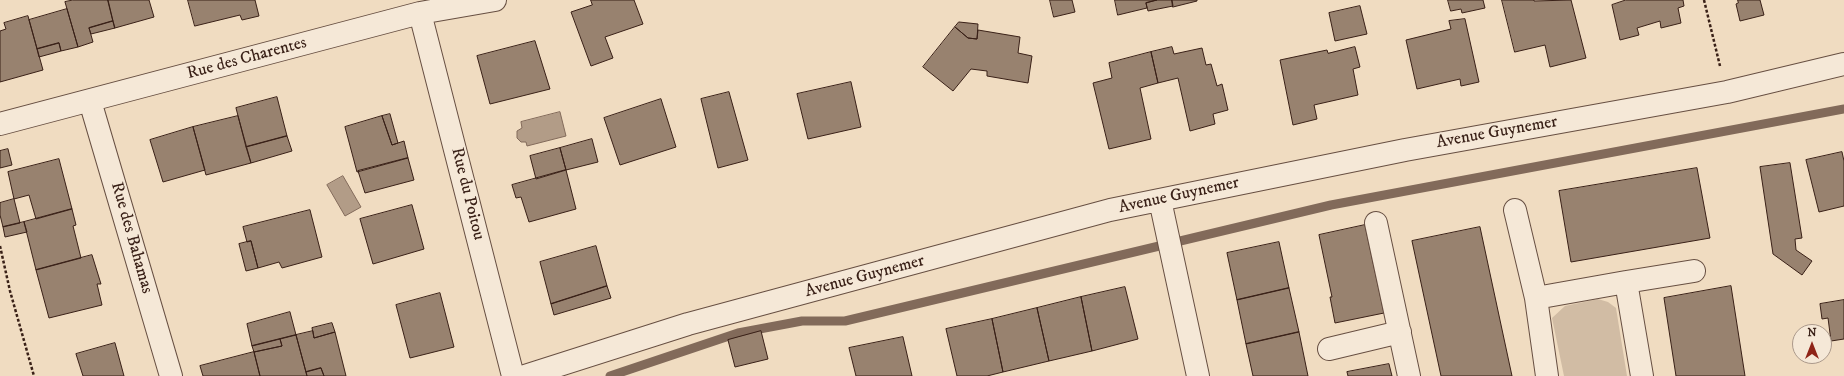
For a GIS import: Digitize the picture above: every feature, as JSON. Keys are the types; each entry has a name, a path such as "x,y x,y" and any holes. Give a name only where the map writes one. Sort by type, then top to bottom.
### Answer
{"street":[{"name":"Rue des Charentes","path":"0,124 420,13 495,0"},
{"name":"Rue du Poitou","path":"420,13 514,376"},
{"name":"Avenue Guynemer","path":"525,376 688,324 1102,212 1405,150 1727,92 1844,64"},
{"name":"Rue des Bahamas","path":"90,101 171,376"},
{"path":"1160,200 1198,376"},
{"path":"1515,210 1536,298 1547,376"},
{"path":"1376,223 1409,376"},
{"path":"1536,298 1694,271"},
{"path":"1626,282 1642,376"},
{"path":"1329,349 1400,332"}],"path":[{"path":"1704,0 1727,92"},
{"path":"0,246 10,291 34,376"}],"shaded area":[{"path":"560,112 566,136 527,146 526,142 521,142 517,138 517,131 522,128 521,122"},
{"path":"343,176 361,207 345,216 327,185"},
{"path":"1598,299 1608,302 1616,308 1627,376 1564,376 1552,318 1565,306"}],"building":[{"path":"73,0 108,0 113,21 89,28 93,42 78,47 65,2"},
{"path":"108,0 149,0 154,17 115,28"},
{"path":"188,0 255,0 259,16 242,20 240,15 195,26"},
{"path":"591,0 634,0 643,24 605,37 613,58 591,66 571,12 592,5"},
{"path":"1050,0 1072,0 1075,12 1054,17"},
{"path":"1115,0 1157,0 1146,3 1147,8 1118,15"},
{"path":"1157,0 1172,0 1173,6 1148,11 1146,3"},
{"path":"1172,0 1197,0 1197,1 1173,7"},
{"path":"1448,0 1483,0 1485,8 1462,13 1461,9 1451,11"},
{"path":"1502,0 1571,0 1586,58 1550,67 1545,45 1515,52"},
{"path":"1626,0 1683,0 1684,6 1678,8 1681,23 1661,28 1660,21 1637,28 1639,35 1620,40 1612,5"},
{"path":"1738,0 1760,0 1764,15 1740,21 1736,4 1738,3"},
{"path":"1360,6 1367,34 1335,41 1329,13"},
{"path":"67,9 78,47 61,51 59,43 37,49 29,20"},
{"path":"28,16 43,70 0,82 0,31 6,29 4,23"},
{"path":"1465,19 1479,82 1461,86 1460,79 1417,89 1406,40 1451,29 1449,21"},
{"path":"113,21 115,28 91,34 89,28"},
{"path":"959,22 978,24 977,39 968,38 955,27"},
{"path":"955,27 968,38 977,39 978,30 1020,37 1018,53 1032,56 1028,83 987,76 987,71 971,69 953,91 923,67"},
{"path":"535,41 550,89 490,104 477,56"},
{"path":"59,43 61,51 39,57 37,49"},
{"path":"1172,47 1174,54 1202,48 1206,65 1211,64 1217,86 1222,84 1228,110 1213,114 1215,124 1190,131 1178,78 1158,83 1151,52"},
{"path":"1355,47 1360,67 1353,69 1358,95 1314,105 1317,119 1293,125 1280,60 1327,50 1328,53"},
{"path":"1151,52 1158,83 1140,88 1151,139 1109,149 1093,83 1112,78 1109,63"},
{"path":"851,82 861,127 808,139 797,94"},
{"path":"729,92 748,160 718,168 701,99"},
{"path":"277,97 287,136 246,147 236,108"},
{"path":"661,99 676,147 620,165 604,118"},
{"path":"390,114 398,143 392,145 382,116"},
{"path":"238,116 251,163 206,175 193,127"},
{"path":"382,116 392,145 404,141 408,158 357,172 345,127"},
{"path":"193,127 205,170 163,182 150,140"},
{"path":"287,136 292,151 251,163 246,147"},
{"path":"592,139 598,162 566,170 560,148"},
{"path":"560,148 566,170 536,179 530,156"},
{"path":"8,149 12,165 0,168 0,151"},
{"path":"1842,152 1844,161 1844,206 1819,212 1806,160"},
{"path":"408,158 414,180 365,193 358,171"},
{"path":"59,159 72,209 36,219 29,195 14,199 8,172"},
{"path":"1790,163 1802,238 1795,239 1796,250 1812,261 1802,275 1773,254 1760,167"},
{"path":"1697,168 1710,238 1571,262 1559,191"},
{"path":"566,170 576,209 529,222 521,197 516,198 512,185"},
{"path":"14,199 20,223 3,227 0,215 0,203"},
{"path":"412,205 424,249 373,264 360,219"},
{"path":"72,209 76,225 73,226 81,258 36,270 24,222"},
{"path":"310,210 322,257 282,268 279,262 258,268 251,241 247,242 243,227"},
{"path":"24,222 27,232 5,237 3,227"},
{"path":"1365,225 1384,313 1335,323 1330,297 1332,297 1319,235"},
{"path":"1480,227 1512,376 1441,376 1412,241"},
{"path":"251,241 258,268 246,271 239,244"},
{"path":"1279,242 1289,288 1237,300 1227,253"},
{"path":"596,246 607,286 551,304 540,262"},
{"path":"92,255 101,284 97,284 102,305 49,318 36,270"},
{"path":"607,286 611,298 554,315 551,304"},
{"path":"1731,286 1745,376 1676,376 1664,298"},
{"path":"1125,287 1138,339 1092,351 1081,297"},
{"path":"1289,288 1299,332 1246,344 1237,300"},
{"path":"440,293 454,347 410,358 396,305"},
{"path":"1081,297 1092,351 1049,361 1037,308"},
{"path":"1844,300 1844,339 1832,341 1832,324 1829,324 1828,318 1822,319 1820,304"},
{"path":"1037,308 1049,361 1003,372 992,319"},
{"path":"290,312 296,335 252,346 247,324"},
{"path":"992,319 1003,372 987,376 957,376 946,329"},
{"path":"332,323 335,332 314,338 312,328"},
{"path":"313,331 314,338 335,332 346,376 324,376 321,368 306,372 296,335"},
{"path":"761,331 768,359 735,367 728,340"},
{"path":"1299,332 1308,376 1253,376 1246,344"},
{"path":"296,335 307,376 260,376 254,352 282,346 280,339"},
{"path":"903,337 912,376 856,376 849,348"},
{"path":"280,339 282,346 254,352 252,346"},
{"path":"115,343 124,376 83,376 76,354"},
{"path":"254,352 260,376 203,376 200,366"},
{"path":"1389,364 1392,376 1348,376 1347,372"},
{"path":"321,368 324,376 307,376 306,372"}],"waterway":[{"path":"610,376 738,333 802,321 845,321 1331,205 1844,109"}]}
